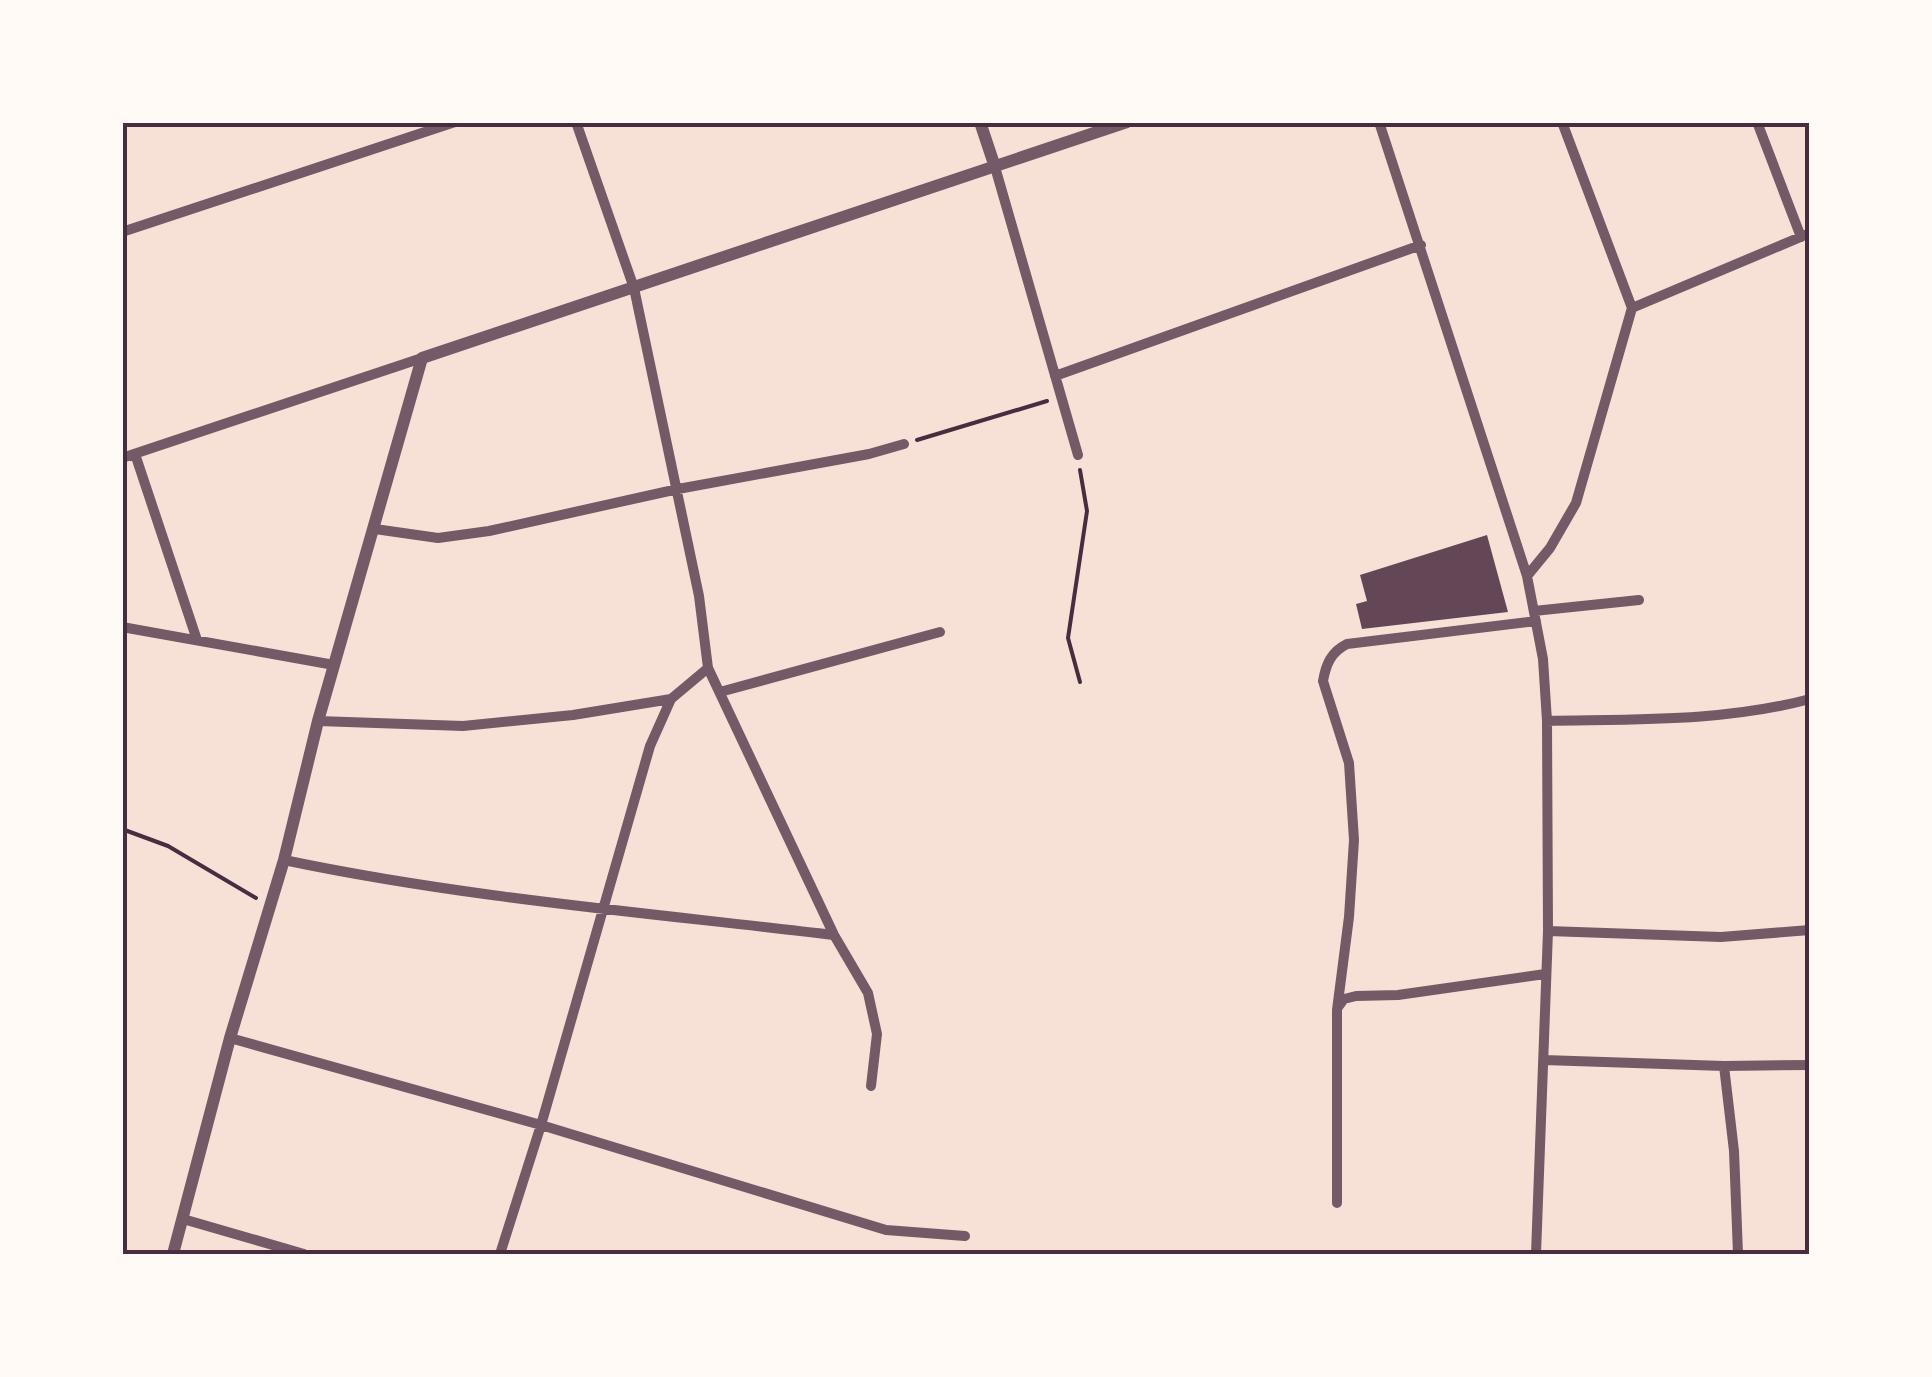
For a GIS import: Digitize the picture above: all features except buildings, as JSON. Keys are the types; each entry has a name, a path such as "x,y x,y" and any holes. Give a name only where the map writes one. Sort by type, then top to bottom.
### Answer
{"street":[{"path":"122,232 455,122"},
{"path":"576,122 634,288 700,596 708,668 834,935 868,993 877,1034 871,1086"},
{"path":"980,122 1078,455"},
{"path":"122,458 1127,122"},
{"path":"1380,122 1527,576 1545,673 1548,931 1536,1254"},
{"path":"1527,576 1550,548 1576,503 1632,308 1562,122"},
{"path":"1632,308 1805,235 1757,122"},
{"path":"1055,376 1420,244"},
{"path":"173,1254 230,1038 284,860 318,721 422,358"},
{"path":"375,529 451,536 904,444"},
{"path":"135,454 197,640"},
{"path":"1337,1203 1337,1010 1354,840 1350,763 1323,681 1330,657 1347,644 1639,600"},
{"path":"122,627 334,665"},
{"path":"720,692 940,632"},
{"path":"500,1254 650,746 671,699 708,668"},
{"path":"1547,720 1728,714 1810,698"},
{"path":"318,721 463,726 573,715 671,699"},
{"path":"284,860 576,908 834,935"},
{"path":"1548,931 1722,937 1810,930"},
{"path":"1337,1010 1340,1002 1356,996 1545,974"},
{"path":"230,1038 541,1125 886,1230 965,1236"},
{"path":"1544,1060 1810,1065"},
{"path":"1724,1066 1734,1151 1738,1254"},
{"path":"183,1219 304,1254"}],"path":[{"path":"904,444 1062,397"},
{"path":"1078,455 1087,511 1068,638 1080,682"},
{"path":"122,829 168,846 270,906"}]}
